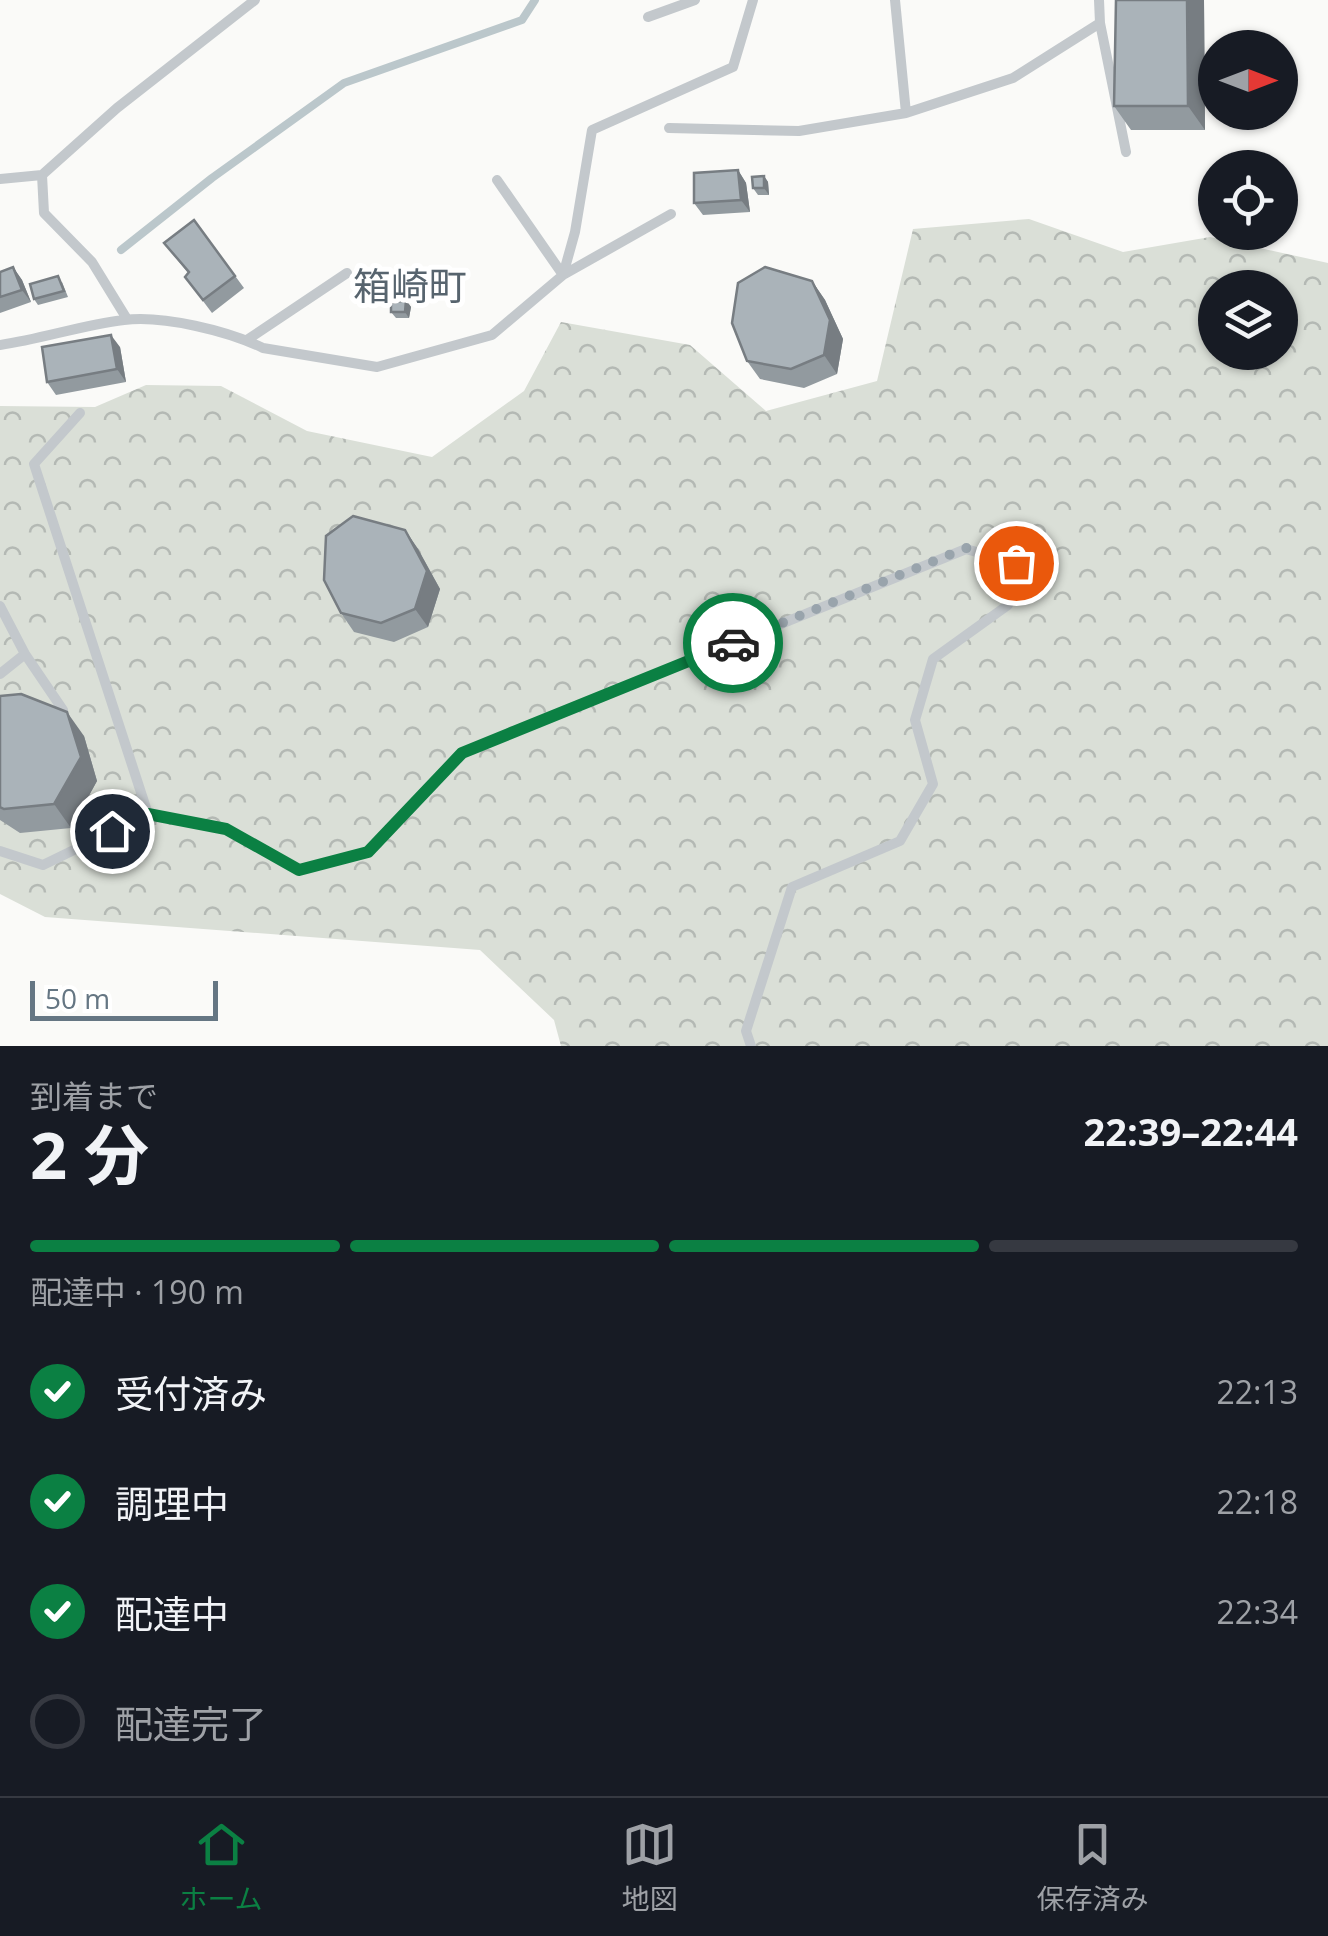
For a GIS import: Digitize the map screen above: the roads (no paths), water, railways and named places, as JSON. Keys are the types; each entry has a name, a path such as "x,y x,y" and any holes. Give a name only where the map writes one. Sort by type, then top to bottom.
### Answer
{"lane":[{"path":"0,179 42,175 117,108 255,0"},
{"path":"648,17 696,0"},
{"path":"563,275 575,232 592,130 732,67 753,0"},
{"path":"896,0 906,113"},
{"path":"1100,0 1100,23 1126,152"},
{"path":"668,128 799,131 906,113 1013,78 1100,23"},
{"path":"42,175 44,213 92,262 127,320"},
{"path":"497,180 563,275"},
{"path":"0,345 127,320 177,323 247,340 263,348 377,367 492,335 563,275 671,214"},
{"path":"247,340 347,273"},
{"path":"80,414 34,464 148,814"},
{"path":"0,850 42,865 148,814 226,829 299,870 368,852 462,753 966,548 1016,563 1008,606 933,659 914,720 933,784 900,841 792,887 746,1030 751,1046"},
{"path":"0,606 24,654 62,710"},
{"path":"0,674 24,654"}],"waterway":[{"path":"121,250 212,178 344,83 522,20 535,0"}],"district":[{"name":"箱崎町","path":"410,287"}]}
